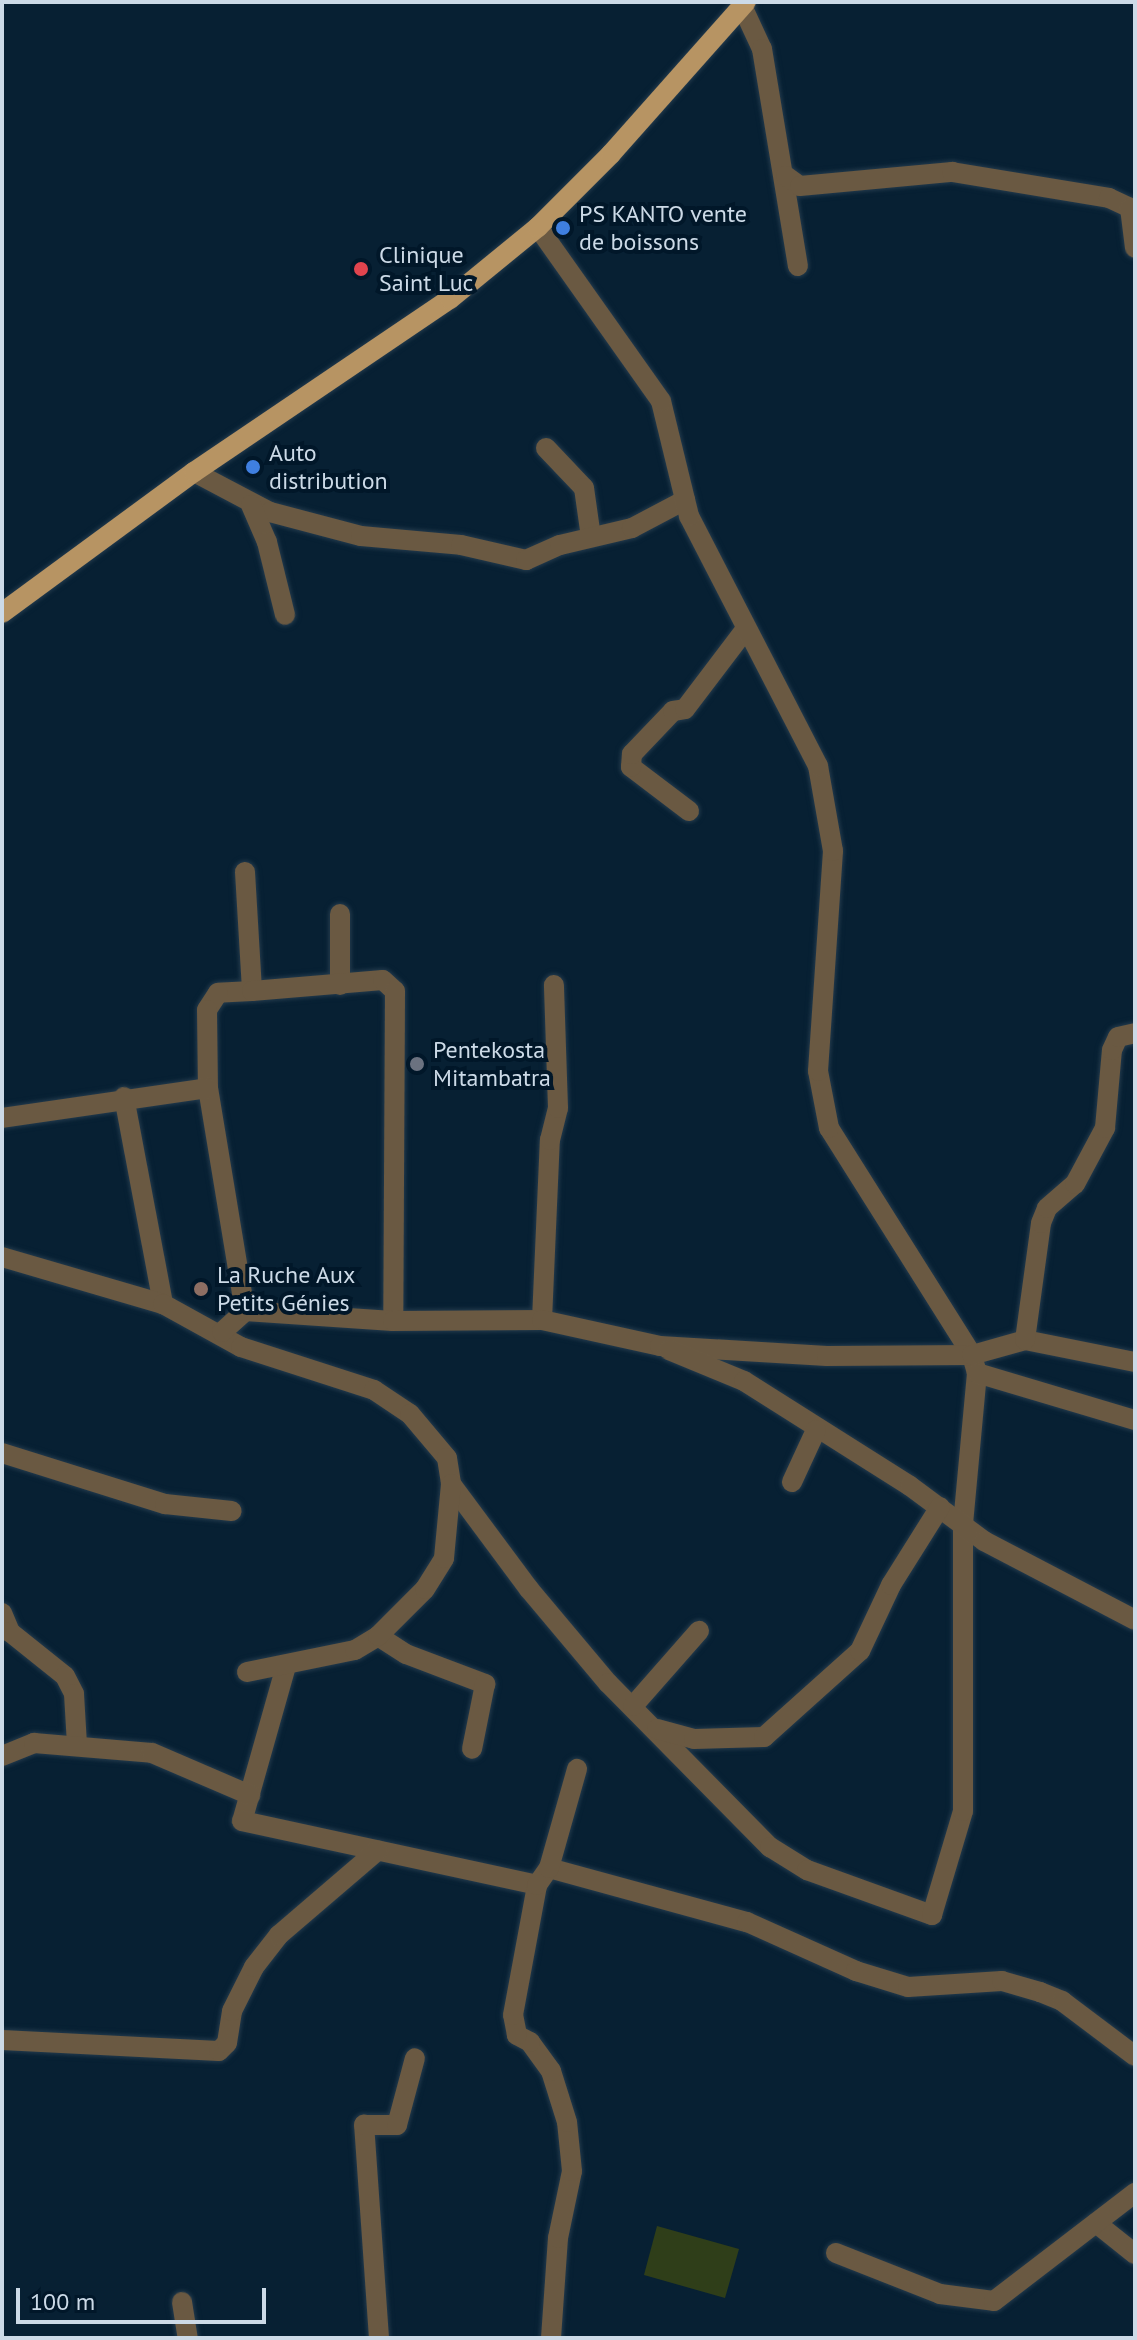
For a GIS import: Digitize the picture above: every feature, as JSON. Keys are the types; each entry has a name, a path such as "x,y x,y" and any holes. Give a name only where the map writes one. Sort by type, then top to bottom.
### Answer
{"main road":[{"path":"2,613 194,472 344,375 538,227 738,6"}],"street":[{"path":"738,6 762,49 786,176 798,266"},
{"path":"786,176 800,186 952,172 1109,198 1130,208 1135,248"},
{"path":"451,1484 529,1589 633,1706 788,1861 932,1915 963,1811 963,1524 974,1364 829,1128 818,1071 833,905 829,809 818,766 745,630 685,500 661,401 538,227"},
{"path":"546,448 584,488 591,537"},
{"path":"194,472 251,505 361,536 461,545 526,560 591,537 632,528 685,500"},
{"path":"251,505 267,542 285,615"},
{"path":"689,811 631,767 632,754 673,711 685,709 745,630"},
{"path":"245,872 252,991"},
{"path":"340,914 340,985"},
{"path":"245,1311 208,1088 209,1000 218,993 383,980 395,991 393,1321"},
{"path":"542,1320 550,1140 558,1108 554,985"},
{"path":"1025,1340 1041,1223 1047,1208 1075,1184 1105,1128 1112,1050 1118,1037 1135,1033"},
{"path":"2,1118 124,1097 208,1088"},
{"path":"124,1097 163,1304"},
{"path":"2,1257 163,1304 222,1332 251,1352 374,1390 410,1414 447,1458 451,1484 444,1558 425,1589 378,1636 355,1650 247,1672"},
{"path":"222,1332 245,1311 393,1321 542,1320 660,1346 974,1364 1135,1420"},
{"path":"974,1364 1025,1340 1135,1362"},
{"path":"660,1346 744,1381 1020,1562 1135,1620"},
{"path":"792,1482 816,1430"},
{"path":"2,1453 165,1504 232,1511"},
{"path":"657,1729 694,1739 764,1737 860,1651 891,1585 940,1507"},
{"path":"2,1613 10,1632 65,1676 74,1694 77,1745"},
{"path":"633,1706 699,1631"},
{"path":"378,1636 406,1654 485,1684 472,1749"},
{"path":"286,1666 242,1821 537,1885"},
{"path":"2,1756 34,1743 160,1755 250,1795"},
{"path":"551,2338 558,2238 572,2171 567,2122 551,2071 530,2042 517,2035 513,2015 537,1885 549,1868 577,1769"},
{"path":"2,2040 219,2051 227,2043 232,2011 254,1967 279,1935 378,1850"},
{"path":"549,1868 747,1922 856,1971 908,1987 1002,1981 1040,1992 1062,2001 1135,2056"},
{"path":"379,2338 364,2125 397,2125 415,2058"},
{"path":"836,2253 940,2294 994,2301 1135,2193"},
{"path":"1096,2223 1135,2254"},
{"path":"182,2302 188,2338"}],"green space":[{"path":"657,2226 739,2249 725,2298 644,2275"}],"place":[{"name":"PS KANTO vente de boissons","path":"563,228"},
{"name":"Clinique Saint Luc","path":"361,269"},
{"name":"Auto distribution","path":"253,467"},
{"name":"Pentekosta Mitambatra","path":"417,1064"},
{"name":"La Ruche Aux Petits Génies","path":"201,1289"}]}
